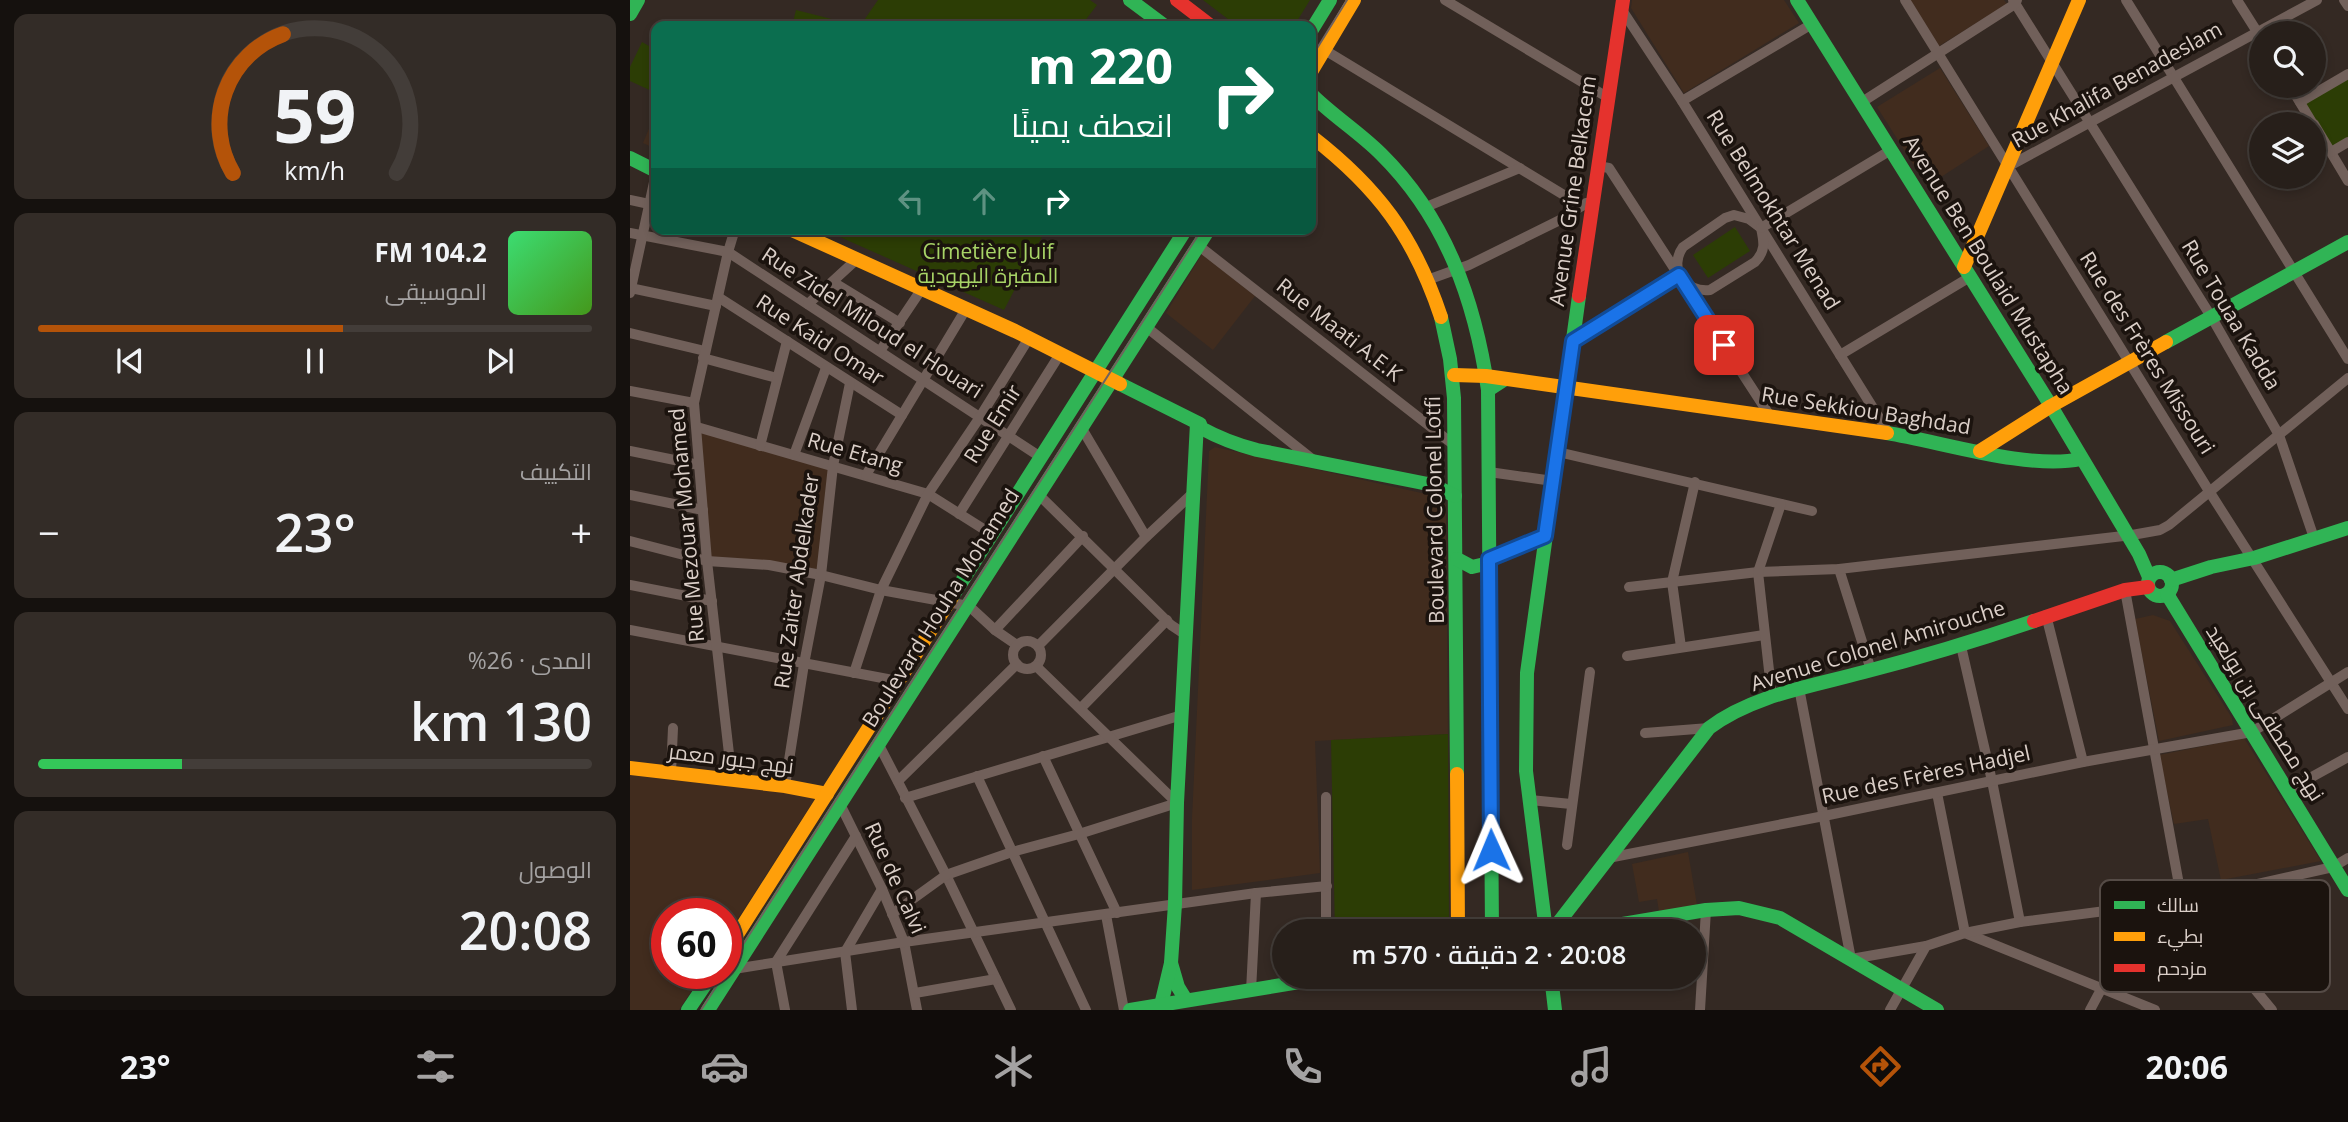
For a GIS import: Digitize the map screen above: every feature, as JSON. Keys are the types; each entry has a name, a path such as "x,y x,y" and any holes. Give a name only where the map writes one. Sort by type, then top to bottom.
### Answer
{"main road":[{"path":"630,14 638,0"},
{"path":"1130,0 1157,21"},
{"path":"1177,0 1204,21"},
{"path":"1316,23 1330,0"},
{"path":"1316,63 1354,0"},
{"name":"Avenue Ben Boulaid Mustapha","path":"1797,0 2051,406 2139,554"},
{"path":"1967,272 2079,0"},
{"name":"Avenue Grine Belkacem","path":"1547,919 1526,771 1527,673 1593,191 1623,5"},
{"path":"1316,98 1380,153 1426,207 1459,269 1473,312 1487,383 1492,919"},
{"name":"Boulevard Colonel Lotfi","path":"1316,140 1384,204 1413,246 1430,279 1449,340 1454,375 1457,559 1458,919"},
{"path":"630,158 651,169"},
{"path":"803,235 1029,338 1198,423 1200,428 1211,434 1263,452 1433,485 1450,484 1455,488"},
{"name":"Boulevard Houha Mohamed","path":"742,928 1182,235"},
{"name":"Boulevard Houha Mohamed","path":"742,957 1205,235"},
{"path":"1980,451 2051,406 2348,242"},
{"path":"1454,375 1487,383"},
{"name":"Rue Sekkiou Baghdad","path":"1487,383 1504,379 1888,432 1980,451 2058,462 2081,459"},
{"path":"1161,1007 1171,963 1175,904 1177,803 1198,423"},
{"name":"Avenue Colonel Amirouche","path":"1559,919 1709,728 1722,718 1799,688 1961,646 2125,590 2254,558 2348,528"},
{"name":"نهج مصطفى بن بولعيد","path":"2139,554 2159,582 2348,890"},
{"path":"1457,559 1472,567 1489,561"},
{"path":"1457,580 1476,574 1489,580"},
{"name":"نهج جبور معمر","path":"630,768 785,786 827,794"},
{"path":"1652,919 1706,910 1739,908 1780,918 1937,1010"},
{"path":"1171,963 1178,987 1186,1000"},
{"path":"1130,1010 1272,987"},
{"path":"688,1010 702,989"},
{"name":"Boulevard Houha Mohamed","path":"708,1010 721,989"},
{"path":"1553,989 1555,1010"}],"street":[{"path":"1445,0 1607,97"},
{"name":"Rue des Frères Missouri","path":"1905,0 2209,491 2348,709"},
{"path":"2126,0 2348,359"},
{"path":"2237,0 2250,21"},
{"name":"Rue Khalifa Benadeslam","path":"2283,21 2318,0"},
{"path":"2344,0 2348,6"},
{"path":"1862,102 1939,54 2015,1"},
{"name":"Rue Touaa Kadda","path":"2015,1 2212,318 2280,435 2314,538"},
{"name":"Rue Belmokhtar Menad","path":"1623,5 1888,432"},
{"path":"1682,101 1812,24"},
{"name":"Rue Khalifa Benadeslam","path":"2009,166 2175,76 2249,40"},
{"path":"1324,49 1582,206"},
{"path":"2300,102 2348,74"},
{"path":"2298,98 2306,112"},
{"path":"2330,152 2348,142"},
{"path":"2326,145 2348,181"},
{"path":"1761,228 1891,150"},
{"path":"1598,166 1609,168 1770,416"},
{"path":"1426,207 1520,168"},
{"path":"1430,279 1459,269 1570,214 1582,206 1593,191"},
{"path":"651,196 630,290 717,302"},
{"path":"630,200 649,205"},
{"path":"1570,214 1582,216 1588,229"},
{"path":"1740,216 1761,228 1765,243 1760,257 1710,289 1696,289 1679,275 1677,258 1683,247 1725,218 1740,216"},
{"name":"Rue Zidel Miloud el Houari","path":"630,233 728,252 1042,458"},
{"name":"Rue Mezouar Mohamed","path":"732,780 707,561 694,404 733,235"},
{"name":"Rue Maati A.E.K","path":"1199,246 1455,446"},
{"path":"808,304 857,259"},
{"path":"1840,355 1967,272"},
{"path":"1573,341 1679,275"},
{"path":"834,282 900,323"},
{"path":"880,351 921,290"},
{"name":"Rue Kaid Omar","path":"717,302 787,341 902,415"},
{"path":"866,475 966,309"},
{"path":"1146,326 1314,460"},
{"path":"630,334 777,378"},
{"path":"854,673 881,590 928,494 1029,338"},
{"path":"760,446 787,341"},
{"name":"Rue Emir","path":"959,514 1060,354"},
{"path":"794,455 826,368"},
{"path":"1629,587 1758,572 1839,569 2160,530 2348,379"},
{"name":"Rue Zaiter Abdelkader","path":"785,786 821,575 833,466 850,383"},
{"path":"630,391 694,404"},
{"name":"Rue Etang","path":"697,427 928,494 993,535"},
{"path":"1081,427 1146,537"},
{"path":"630,451 699,465"},
{"path":"1558,452 1812,511"},
{"path":"1489,472 1553,481"},
{"path":"1681,647 1672,582 1695,482"},
{"path":"1038,494 1167,620 1186,635"},
{"path":"1038,646 1192,494"},
{"path":"630,495 703,510"},
{"path":"1772,697 1758,572 1781,504"},
{"path":"995,630 1083,536"},
{"path":"1489,561 1545,536"},
{"path":"630,541 707,561 769,565 969,606 995,630 1017,645"},
{"path":"1839,569 1871,670"},
{"path":"630,585 712,601"},
{"path":"2125,590 2178,880"},
{"path":"2046,615 2083,762"},
{"path":"1081,708 1167,620"},
{"path":"630,630 898,681"},
{"path":"1627,656 1764,635"},
{"path":"1030,641 1038,646 1041,654 1036,666 1029,669 1017,664 1013,656 1017,645 1030,641"},
{"path":"1961,646 2020,922"},
{"path":"898,781 1017,664"},
{"path":"892,914 946,875 1012,852 1177,803 1036,666"},
{"path":"1567,845 1590,672"},
{"path":"2252,732 2348,673"},
{"path":"1799,688 1852,959 1926,946 1965,933 2020,922 2100,912"},
{"path":"905,798 1182,715"},
{"path":"671,772 673,728"},
{"path":"1645,733 1709,728"},
{"name":"Rue des Frères Hadjel","path":"1608,858 2083,762 2252,732"},
{"path":"879,745 1012,1010"},
{"path":"1043,756 1079,834 1111,914 1124,1010"},
{"path":"2288,790 2348,757"},
{"path":"977,776 1086,1010"},
{"path":"1937,793 1965,933"},
{"path":"827,794 841,804"},
{"path":"1326,797 1326,919"},
{"path":"1530,800 1571,804"},
{"name":"Rue de Calvi","path":"841,804 904,942 917,1010"},
{"path":"785,1010 776,962 856,836"},
{"path":"2275,880 2333,867 2348,858"},
{"path":"742,968 1175,904 1327,886"},
{"path":"852,1010 845,952 882,889"},
{"path":"1251,991 1256,893"},
{"path":"1700,1010 1706,910"},
{"path":"1965,933 2100,989"},
{"path":"1890,1010 1926,946"},
{"path":"915,993 996,979"},
{"path":"2090,1010 2100,991"},
{"path":"2109,992 2155,1010"},
{"path":"2257,992 2272,1010"}],"shaded area":[{"path":"1632,0 1784,0 1799,23 1684,93 1631,8"},
{"path":"1910,0 2004,0 2007,4 1939,46"},
{"path":"1940,68 1989,146 1927,186 1877,107"},
{"path":"651,124 651,147 643,143"},
{"path":"1202,254 1255,296 1213,350 1166,313"},
{"path":"697,427 833,466 821,575 707,561"},
{"path":"1215,447 1435,496 1446,505 1448,734 1315,741 1320,873 1192,890 1192,819 1209,451"},
{"path":"2153,615 2170,621 2232,718 2233,725 2159,741 2135,619"},
{"path":"2244,738 2321,861 2221,880 2208,819 2174,824 2159,755"},
{"path":"630,775 816,797 742,912 742,898 651,898 651,989 693,989 679,1010 630,1010"},
{"path":"1688,852 1697,905 1659,911 1657,899 1639,902 1632,864"}],"green space":[{"path":"878,0 1090,0 1097,5 1085,21 863,21"},
{"path":"1203,0 1310,0 1297,21 1230,21"},
{"path":"796,10 839,21 793,21"},
{"path":"642,42 649,46 651,43 651,91 630,81 630,67"},
{"path":"2348,78 2348,139 2332,148 2326,138 2326,112 2310,112 2305,104 2315,98 2326,98 2326,91"},
{"path":"1735,227 1750,251 1708,278 1693,255"},
{"name":"Cimetière Juif المقبرة اليهودية","path":"835,235 1043,235 1004,310"},
{"path":"1448,734 1449,919 1335,919 1331,740"}],"tram line":[{"path":"1316,50 1347,0"},
{"path":"742,946 1198,235"},
{"path":"701,1010 715,989"}],"traffic: fast":[{"path":"630,14 638,0"},
{"path":"1130,0 1158,21"},
{"path":"1316,23 1330,0"},
{"path":"1797,0 2051,406 2139,554 2149,577"},
{"path":"1316,99 1381,154 1423,205 1440,233 1466,293 1482,357 1488,390 1492,919"},
{"path":"630,158 651,168"},
{"path":"952,597 1182,235"},
{"path":"708,1010 1205,235"},
{"path":"2166,342 2348,242"},
{"path":"1544,919 1526,771 1527,673 1579,296"},
{"path":"1441,317 1450,359 1454,398 1457,774"},
{"path":"1488,390 1505,379"},
{"path":"1120,384 1200,424 1201,428 1208,432 1243,446 1433,485 1455,496"},
{"path":"1161,1005 1171,963 1175,904 1177,803 1197,423"},
{"path":"1887,433 2011,458 2036,461 2081,459"},
{"path":"2171,580 2211,567 2254,558 2348,528"},
{"path":"1457,559 1472,567 1489,563"},
{"path":"2160,572 2169,575 2172,584 2169,593 2160,596 2151,593 2148,584 2151,575 2160,572"},
{"path":"2167,594 2348,890"},
{"path":"1561,919 1709,728 1726,717 1763,699 1971,642 2034,621"},
{"path":"1652,919 1706,910 1739,908 1780,918 1937,1010"},
{"path":"1171,963 1178,987 1186,1000"},
{"path":"1130,1010 1272,987"},
{"path":"688,1010 702,989"},
{"path":"1553,989 1555,1010"}],"traffic: slow":[{"path":"1316,64 1354,0"},
{"path":"1964,267 2079,0"},
{"path":"1316,140 1356,175 1391,216 1419,262 1441,317"},
{"path":"803,235 1015,331 1120,384"},
{"path":"1980,451 2051,406 2166,342"},
{"path":"1454,375 1486,376 1887,433"},
{"path":"742,927 952,597"},
{"path":"630,768 785,786 827,794"},
{"path":"1457,774 1458,919"}],"traffic: jam":[{"path":"1177,0 1204,21"},
{"path":"1579,296 1623,0"},
{"path":"2034,621 2125,590 2148,587"}],"route":[{"path":"1491,850 1489,559 1545,536 1573,341 1679,275 1724,345"}]}
